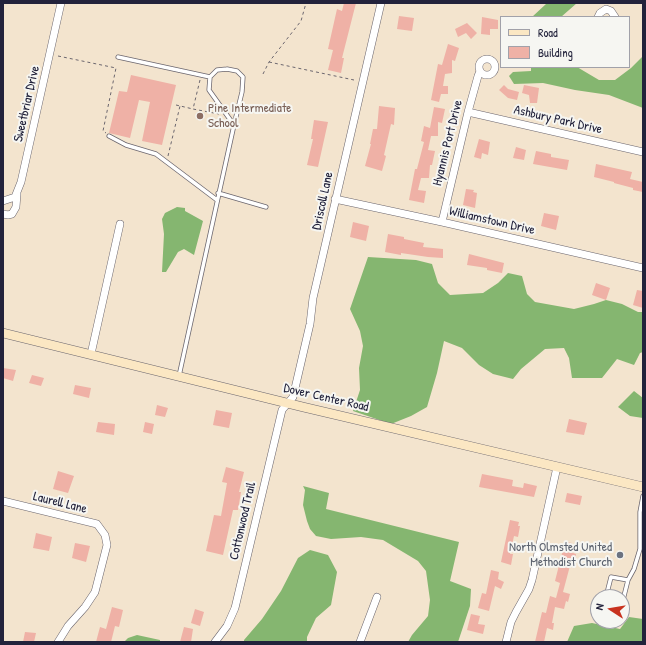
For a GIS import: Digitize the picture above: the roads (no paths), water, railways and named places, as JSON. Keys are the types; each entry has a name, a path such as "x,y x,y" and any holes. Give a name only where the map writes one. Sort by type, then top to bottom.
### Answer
{"street":[{"name":"Sweetbriar Drive","path":"3,214 12,214 16,207 17,194 21,182 61,3"},
{"name":"Driscoll Lane","path":"288,403 293,397 310,324 313,298 380,3"},
{"path":"598,16 606,6 614,16"},
{"name":"Hyannis Port Drive","path":"442,222 468,112 480,71"},
{"name":"Ashbury Park Drive","path":"468,112 643,152"},
{"path":"3,201 15,197 17,194"},
{"name":"Williamstown Drive","path":"335,199 643,268"},
{"path":"91,354 120,224"},
{"name":"Dover Center Road","path":"3,333 288,403 643,487"},
{"name":"Cottonwood Trail","path":"215,642 227,626 235,608 282,410 288,403"},
{"path":"506,642 511,622 529,589 532,580 557,467"},
{"name":"Laurell Lane","path":"3,501 97,524 104,534 107,545 95,592 85,607 68,626 58,642"},
{"path":"360,642 377,597"}],"lane":[{"path":"118,57 210,77"},
{"path":"179,376 216,200 242,92 242,77 237,71 228,69 217,70 210,77 209,90 234,125"},
{"path":"110,136 126,145 156,154 216,200"},
{"path":"218,193 266,207"},
{"path":"626,589 640,549 640,512 643,496"},
{"path":"608,589 611,577 628,580"}],"place":[{"name":"Pine Intermediate School","path":"200,116"},
{"name":"North Olmsted United Methodist Church","path":"620,555"}]}
